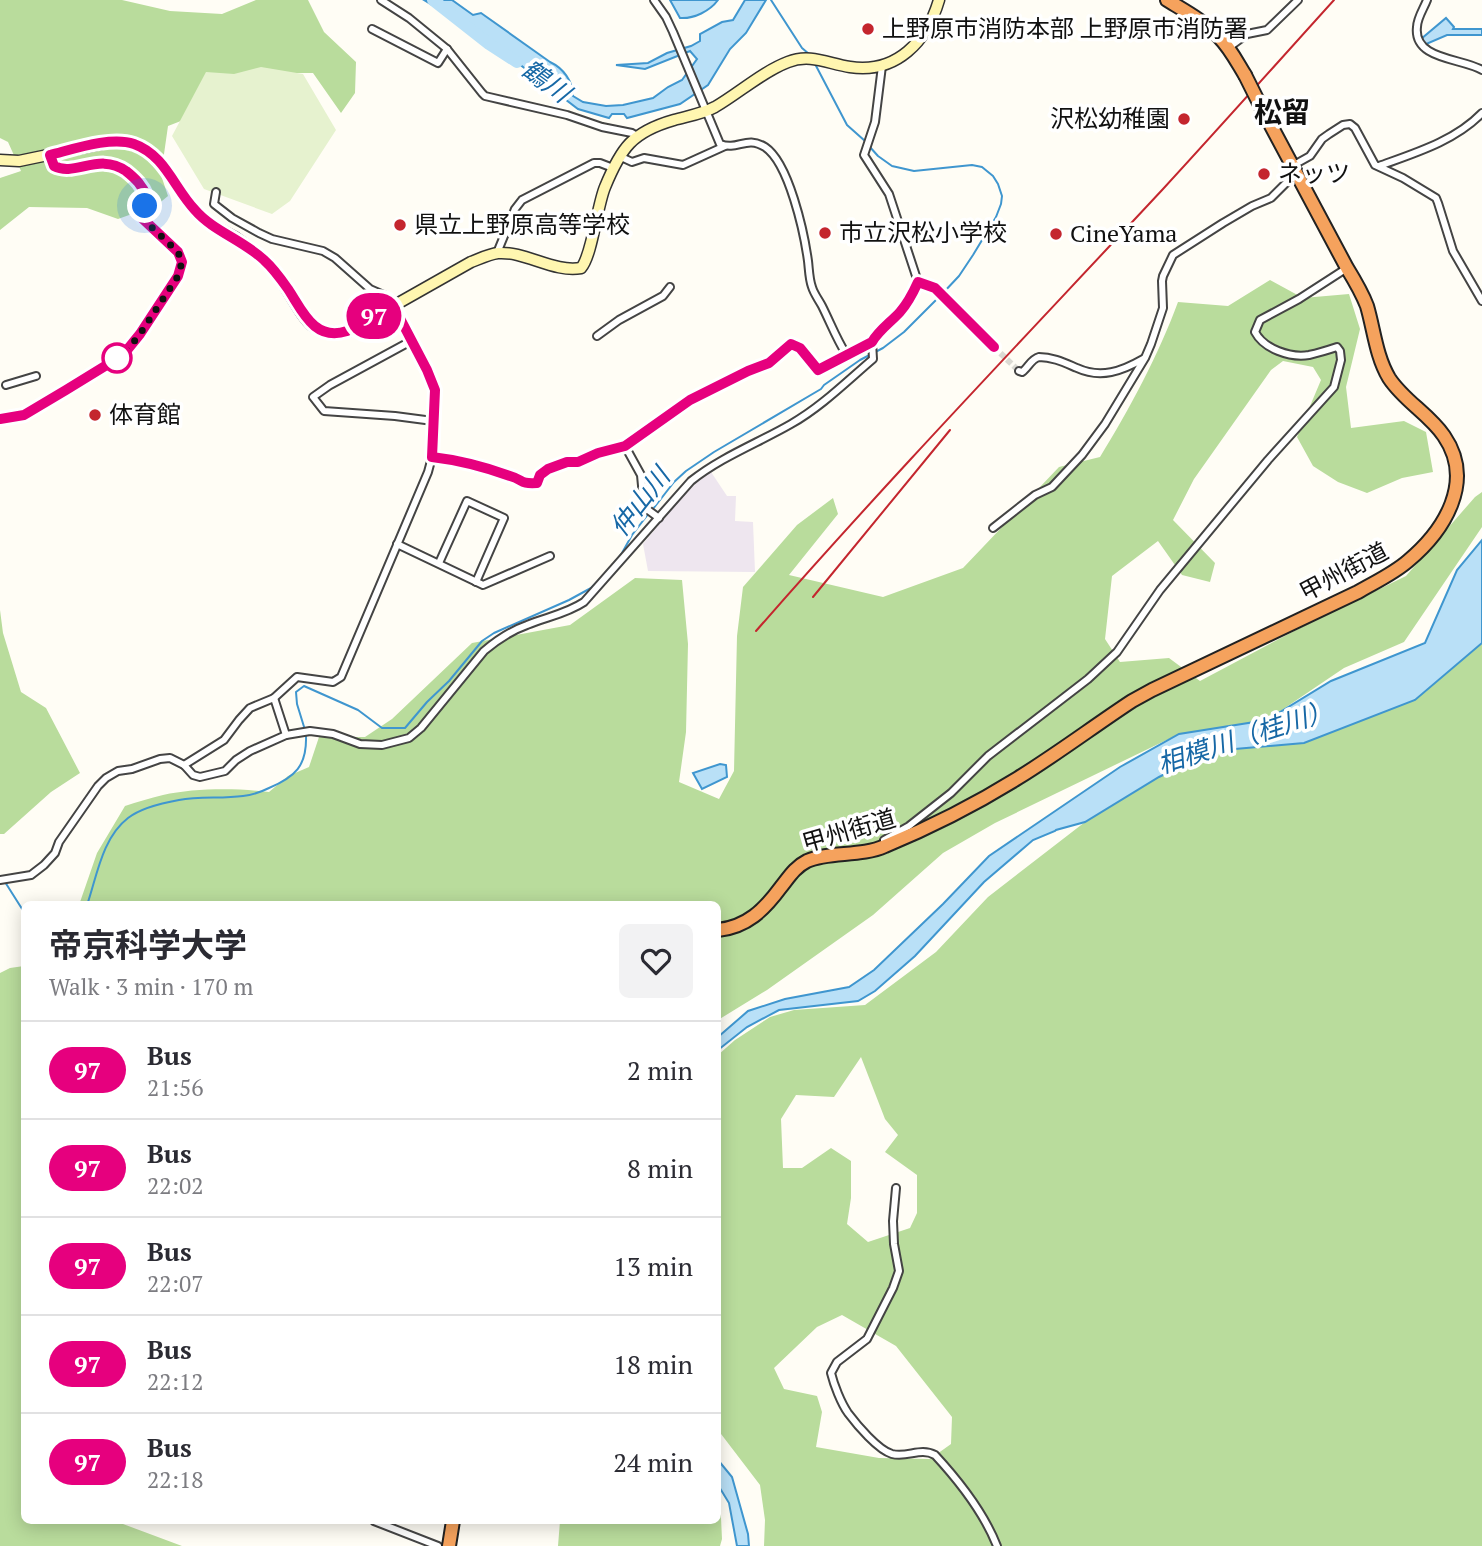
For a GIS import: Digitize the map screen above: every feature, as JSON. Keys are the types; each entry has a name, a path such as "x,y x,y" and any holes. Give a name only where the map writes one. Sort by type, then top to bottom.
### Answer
{"highway":[{"name":"甲州街道","path":"721,929 737,926 756,916 793,871 809,860 866,852 914,834 1020,777 1152,690 1388,576 1421,549 1447,514 1458,484 1457,462 1448,441 1389,377 1381,360 1360,289 1228,48 1195,17 1167,0"},
{"path":"449,1546 453,1524"}],"street":[{"path":"381,0 409,18 447,49 485,96 567,115 637,136"},
{"path":"654,0 673,32 720,144 728,147 751,141 774,154 783,167 799,213 811,286 846,354"},
{"path":"0,160 19,161 115,141 127,142 146,150 162,164 196,212 264,260 288,289 308,321 326,332 349,331 471,262 496,253 511,253 569,269 581,268 587,259 598,205 613,168 625,148 637,136 705,106 783,64 809,58 851,67 882,66 900,58 920,39 933,19 939,0"},
{"path":"1228,48 1247,34 1267,30 1298,0"},
{"path":"1427,0 1416,29 1425,50 1482,70"},
{"path":"372,29 438,63 447,49"},
{"path":"0,880 31,875 44,865 55,853 59,842 86,803 106,778 118,771 170,758 200,777 225,771 250,751 286,735 310,731 333,734 360,744 382,745 409,738 421,728 490,646 510,632 564,613 584,602 684,487 705,470 812,411 873,359 872,342 875,336 910,299 918,282 889,194 864,155 875,122 882,66"},
{"path":"1379,166 1431,147 1471,124 1482,113"},
{"path":"993,528 1035,495 1052,487 1105,425 1145,358 1161,318 1162,281 1173,255 1252,206 1271,198 1287,182 1293,169 1310,156 1322,139 1347,124 1355,128 1372,162 1436,198 1453,251 1482,301"},
{"path":"620,156 632,162 645,158 683,165 725,146"},
{"path":"0,419 24,415 123,355 178,276 182,262 178,252 140,214 147,197 142,184 118,166 103,163 61,169 54,166 50,155"},
{"path":"496,253 515,209 522,200 594,163 613,168"},
{"path":"184,765 224,740 250,708 274,698 298,677 333,682 341,677 432,457 435,390 427,370 386,296 370,289 335,258 323,251 272,239 232,218 214,204 216,192"},
{"path":"881,848 883,841 909,826 951,793 988,756 1088,679 1117,652 1160,590 1268,460 1334,387 1341,360 1337,347 1306,356 1286,353 1259,341 1255,332 1260,320 1347,268"},
{"path":"918,282 935,288 994,347"},
{"path":"597,336 619,320 663,296 670,286"},
{"path":"411,341 313,397 324,411 433,421"},
{"path":"432,457 453,459 502,473 524,484 537,483 540,475 548,469 625,446 690,400 769,363 791,344 800,348 818,370 872,342"},
{"path":"1019,371 1024,370 1039,356 1096,373 1118,371 1145,358"},
{"path":"6,385 36,376"},
{"path":"625,446 641,475 644,507 659,518"},
{"path":"439,564 467,501 504,518 476,582"},
{"path":"397,544 483,585 550,556"},
{"path":"274,698 286,735"},
{"path":"895,1188 894,1244 899,1271 867,1339 837,1362 831,1373 847,1411 880,1447 891,1454 927,1451 944,1464 975,1506 997,1546"},
{"path":"382,1524 438,1546"}],"shaded area":[{"path":"711,472 727,496 736,496 735,521 753,522 755,572 648,571 643,544 682,497"}],"green space":[{"path":"0,0 122,0 170,11 222,14 256,0 308,0 324,32 356,62 355,93 341,113 313,73 260,73 186,119 168,126 161,175 168,196 157,205 118,219 87,208 29,207 0,230 0,178 21,171 8,142 0,138"},
{"path":"261,67 303,74 336,130 290,201 272,214 204,189 172,136 206,72 234,74"},
{"path":"1270,280 1303,298 1349,294 1360,329 1346,387 1351,428 1404,421 1426,432 1433,472 1402,478 1367,493 1338,482 1313,466 1297,437 1321,380 1313,367 1283,361 1271,370 1194,479 1173,520 1215,563 1210,582 1182,575 1158,541 1112,576 1105,639 1120,662 1169,658 1200,681 1406,576 1482,492 1482,527 1404,642 1344,668 1267,720 1179,734 995,823 943,853 873,915 767,990 721,1018 721,901 80,901 97,853 125,806 188,791 230,789 269,792 288,776 309,767 319,737 365,737 392,719 472,643 570,625 635,578 682,580 688,644 686,732 679,782 719,799 734,771 737,636 743,587 797,525 833,498 838,514 789,575 883,597 963,568 1059,467 1100,457 1143,381 1178,302 1228,306"},
{"path":"0,610 3,633 21,692 46,708 80,773 51,792 4,834 0,834"},
{"path":"1482,643 1482,1546 764,1546 765,1520 760,1485 721,1434 721,1052 770,1017 794,1010 865,1005 936,952 988,897 1085,822 1159,777 1212,751 1304,743 1415,700","holes":["861,1057 885,1119 898,1135 885,1152 917,1175 917,1213 910,1228 868,1242 847,1224 851,1198 851,1161 831,1148 802,1168 783,1168 781,1119 796,1095 834,1097","842,1315 896,1346 952,1417 951,1444 930,1459 879,1458 816,1447 822,1412 817,1396 784,1389 774,1368 817,1327"]},
{"path":"21,966 21,1524 123,1524 182,1546 0,1546 0,973"},
{"path":"721,1518 722,1539 720,1546 558,1546 560,1524 721,1524"}],"water":[{"path":"424,0 452,0 473,15 481,13 559,68 569,80 573,96 583,102 606,106 653,98 682,80 697,59 690,51 645,69 616,65 648,63 667,53 691,46 700,41 700,34 722,22 733,20 745,0 766,0 746,33 730,49 708,85 680,104 627,118 624,114 612,114 609,118 578,109 481,35"},
{"path":"670,0 718,0 701,14 680,18"},
{"path":"1446,18 1453,29 1482,29 1482,35 1447,35 1424,45 1421,39"},
{"name":"相模川（桂川）","path":"1482,540 1482,643 1415,700 1304,743 1212,751 1159,777 1085,822 1033,840 984,882 915,956 875,991 858,1001 779,1010 747,1027 721,1048 721,1034 748,1011 785,999 849,987 874,970 989,856 1120,767 1179,734 1267,720 1331,681 1425,643 1457,570"},
{"path":"720,764 726,765 727,777 702,789 693,773"},
{"path":"721,1464 732,1477 749,1546 737,1546 729,1503 721,1490"}],"waterway":[{"name":"鶴川","path":"433,0 489,44 517,62"},
{"name":"仲山川","path":"771,0 802,48 809,54"},
{"name":"仲山川","path":"814,62 847,125 865,141"},
{"name":"仲山川","path":"653,509 686,471 821,389 904,332 959,276 996,217 1002,196 993,176 982,167 972,165 914,171 892,166 869,146"},
{"name":"仲山川","path":"612,566 649,513"},
{"name":"仲山川","path":"305,730 296,692 304,686 358,710 382,728 405,728 482,641 494,633 569,600 591,588 599,580"},
{"name":"仲山川","path":"88,901 106,847 119,826 133,814 172,801 243,796 266,789 286,779 298,769 304,755 306,736"},
{"name":"仲山川","path":"5,882 21,907"}],"tunnel":[{"path":"994,347 1019,371"}],"railway":[{"path":"756,631 1334,0"},
{"path":"813,597 950,430"}],"bus line":[{"name":"97","path":"0,419 24,415 123,355 178,276 182,262 178,252 140,214 147,197 142,184 118,166 103,163 61,169 54,166 50,155 115,141 136,145 155,156 196,212 252,249 274,270 303,315 314,326 326,332 342,333 393,305 435,390 432,457 453,459 514,477 524,484 537,483 540,475 548,469 625,446 690,400 769,363 791,344 800,348 818,370 872,342 910,299 918,282 935,288 994,347"}],"place":[{"name":"上野原市消防本部 上野原市消防署","path":"868,29"},
{"name":"沢松幼稚園","path":"1184,119"},
{"name":"ネッツ","path":"1264,174"},
{"name":"県立上野原高等学校","path":"400,225"},
{"name":"市立沢松小学校","path":"825,233"},
{"name":"CineYama","path":"1056,234"},
{"name":"体育館","path":"95,415"}],"district":[{"name":"松留","path":"1282,112"}],"route":[{"path":"117,358 123,355 140,334 178,276 182,262 178,252 143,219 140,214 145,206"}]}
